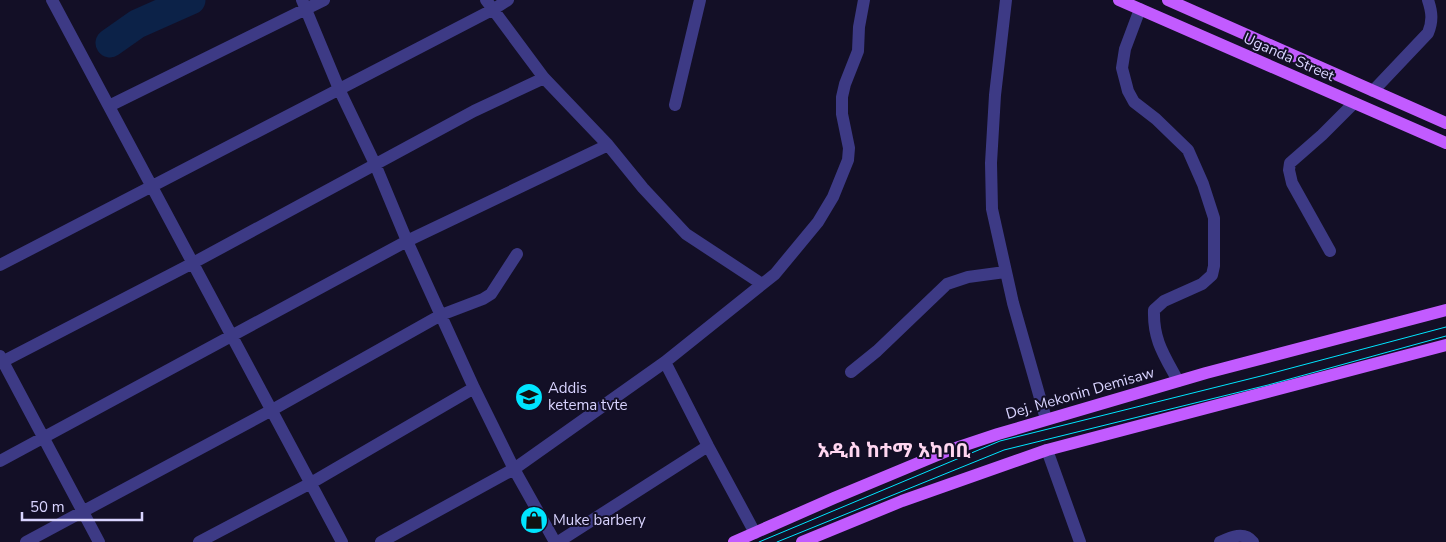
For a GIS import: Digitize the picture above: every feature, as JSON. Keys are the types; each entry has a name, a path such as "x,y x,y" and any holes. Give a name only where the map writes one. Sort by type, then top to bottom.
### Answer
{"main road":[{"name":"Uganda Street","path":"1119,0 1446,144"},
{"name":"Uganda Street","path":"1168,0 1446,122"},
{"name":"Dej. Mekonin Demisaw","path":"734,542 947,451 1046,419 1178,381 1446,310"},
{"path":"802,542 902,501 1047,450 1446,345"}],"street":[{"path":"52,0 342,542"},
{"path":"109,106 304,5 324,0"},
{"path":"0,265 339,89 490,4 508,0"},
{"path":"675,105 700,0"},
{"path":"381,542 514,469 665,362 775,274 818,222 833,197 848,160 849,148 842,114 842,97 858,51 859,27 864,0"},
{"path":"1006,0 995,95 990,192 995,229 1005,272 1046,419"},
{"path":"1373,91 1428,33 1432,22 1428,0"},
{"path":"490,4 544,78 608,145 686,234 762,284"},
{"path":"304,5 339,89 375,164 407,241 474,388 514,469 556,542 708,446"},
{"path":"1140,9 1124,49 1122,68 1128,91 1134,102 1156,119 1188,150 1203,184 1214,218 1214,266 1212,275 1202,284 1164,301 1154,310 1154,326 1160,346 1178,381"},
{"path":"99,542 1,360 193,263 375,164 544,78"},
{"path":"1330,251 1292,183 1289,170 1290,162 1322,135 1354,103"},
{"path":"0,461 407,241 608,145"},
{"path":"26,542 272,410 441,315 491,294 517,254"},
{"path":"851,372 876,352 947,284 968,277 1005,272"},
{"path":"665,362 755,532"},
{"path":"199,542 311,483 474,388"},
{"path":"1047,450 1080,542"},
{"path":"1220,542 1233,537 1247,536 1253,542"}],"waterway":[{"path":"110,43 137,24 191,0"}],"tram line":[{"path":"759,542 1000,441 1265,375 1446,327"},
{"path":"777,542 1004,450 1268,385 1446,336"}],"place":[{"name":"Addis ketema tvte","path":"529,397"},
{"name":"Muke barbery","path":"534,520"}],"district":[{"name":"አዲስ ከተማ አካባቢ","path":"894,450"}]}
